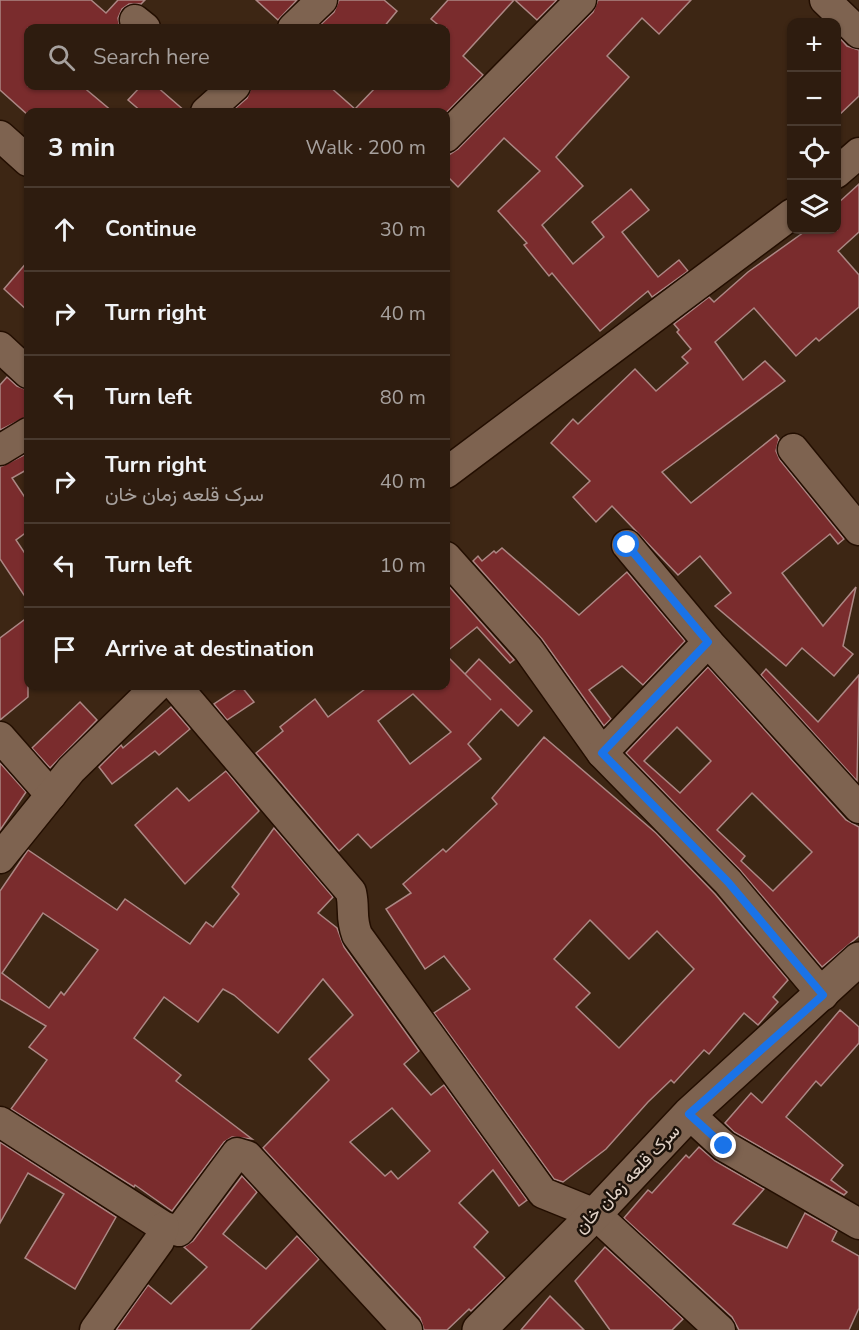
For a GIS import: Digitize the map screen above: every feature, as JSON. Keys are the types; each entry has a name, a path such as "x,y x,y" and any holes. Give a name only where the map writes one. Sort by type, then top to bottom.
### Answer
{"street":[{"path":"297,24 322,0"},
{"path":"450,133 581,0"},
{"path":"825,0 859,33"},
{"path":"0,136 24,157"},
{"path":"841,169 859,153"},
{"path":"450,470 787,218"},
{"path":"0,347 24,369"},
{"path":"0,450 24,435"},
{"path":"793,449 859,530"},
{"path":"627,545 708,642 859,808"},
{"path":"450,561 528,649 602,753 728,882 823,995"},
{"path":"602,753 708,642"},
{"path":"0,858 71,770 153,690"},
{"path":"179,690 351,892 354,906 351,919 357,935 543,1193 595,1214 720,1330"},
{"path":"0,737 51,795"},
{"name":"سرک قلعه زمان خان","path":"479,1330 595,1214 689,1114 823,995 859,959"},
{"path":"689,1114 724,1146 859,1224"},
{"path":"0,1122 165,1227 179,1231 237,1153 247,1156 407,1330"},
{"path":"95,1330 159,1240 165,1227"}],"building":[{"path":"0,0 91,0 106,13 118,0 145,0 141,4 129,4 122,9 118,18 119,24 24,24 24,90 87,90 108,108 24,108 24,111 0,90"},
{"path":"256,0 297,0 278,20"},
{"path":"339,0 384,0 397,11 386,24 321,24 334,12"},
{"path":"448,0 514,0 463,56 483,75 450,109 356,108 373,90 450,90 450,24 437,24 431,19"},
{"path":"515,0 557,0 537,20"},
{"path":"598,0 691,0 659,34 642,18 607,56 629,77 556,157 583,186 542,225 573,264 604,237 592,222 631,189 649,210 622,232 658,277 679,260 688,271 652,297 648,291 600,331 552,273 549,276 524,245 527,243 498,211 540,171 504,138 458,187 450,179 450,154 458,149 593,12"},
{"path":"841,39 847,46 859,50 859,96 841,113"},
{"path":"137,90 161,90 181,108 137,108 128,100"},
{"path":"250,90 334,90 354,108 236,108 247,98"},
{"path":"859,184 859,232 838,251 859,275 859,307 819,341 816,338 796,356 754,308 715,342 743,380 765,361 785,381 662,472 691,503 776,435 779,439 776,451 780,460 844,539 838,544 830,534 782,573 823,626 856,587 843,646 853,654 834,676 802,648 786,666 715,606 731,593 700,556 678,575 612,506 596,522 573,497 590,481 551,443 573,419 578,424 635,369 656,391 688,363 682,357 691,349 677,332 679,330 674,324 709,297 714,302 748,272 801,234 841,234 841,200"},
{"path":"24,266 24,307 4,289"},
{"path":"7,377 17,386 24,389 24,418 0,430 0,385"},
{"path":"24,455 24,471 12,478 24,496 24,534 16,540 24,552 24,595 0,559 0,467"},
{"path":"502,548 579,615 627,572 685,641 643,685 622,666 589,690 611,719 604,726 542,639 473,561 478,556 482,561 494,551 496,553"},
{"path":"450,588 514,660 510,663 477,627 450,649"},
{"path":"24,620 24,690 28,690 28,697 0,720 0,638"},
{"path":"450,659 465,674 479,659 532,711 518,726 501,709 468,744 481,759 371,848 358,834 339,851 256,753 283,731 280,727 315,699 328,717 364,690 450,690","holes":["413,694 451,732 410,764 378,721"]},
{"path":"708,667 846,820 859,827 859,936 822,967 740,870 626,753","holes":["677,727 711,761 680,793 644,761","752,793 812,852 773,891 741,861 745,856 717,830"]},
{"path":"766,669 818,722 859,675 857,781 761,675"},
{"path":"235,690 244,690 254,702 227,720 214,704"},
{"path":"80,702 97,720 50,768 32,748"},
{"path":"171,707 190,729 159,755 155,751 112,784 99,767 121,745 123,748"},
{"path":"544,737 656,833 715,894 788,980 773,997 778,1002 758,1025 744,1013 709,1054 704,1050 674,1083 671,1080 648,1102 606,1149 563,1182 554,1179 434,1013 470,989 444,956 425,969 386,909 411,893 403,884 443,849 446,852 497,804 492,798","holes":["590,920 629,959 657,931 694,969 619,1048 576,1007 590,993 554,959"]},
{"path":"0,763 26,792 0,830"},
{"path":"226,771 259,811 185,884 135,825 177,788 189,801"},
{"path":"274,828 333,897 318,913 337,928 344,947 419,1051 404,1064 431,1095 444,1085 527,1200 519,1206 493,1170 459,1203 488,1232 474,1247 505,1278 471,1311 469,1309 447,1330 424,1330 420,1318 263,1148 329,1080 309,1059 353,1015 323,979 278,1033 234,995 223,989 198,1022 164,997 134,1038 181,1075 176,1081 252,1139 232,1137 224,1142 172,1211 135,1185 134,1187 11,1109 47,1060 29,1047 46,1026 0,999 0,891 28,850 117,910 125,899 190,944 206,922 213,927 239,894 232,887","holes":["43,913 98,950 64,995 61,992 49,1008 2,973","392,1108 430,1151 398,1179 391,1171 385,1176 350,1142"]},
{"path":"840,1010 859,1027 859,1043 821,1086 816,1081 786,1117 843,1165 831,1180 847,1192 844,1195 734,1132 725,1123 751,1093 762,1103"},
{"path":"0,1142 116,1217 75,1289 25,1258 64,1194 28,1173 0,1223"},
{"path":"699,1147 715,1161 764,1189 733,1224 787,1248 805,1213 837,1231 832,1241 859,1256 859,1308 849,1330 739,1330 732,1317 624,1218 648,1190 652,1193 686,1155 689,1158"},
{"path":"242,1176 257,1192 223,1234 266,1269 297,1236 319,1259 250,1330 116,1330 148,1285 171,1304 207,1267 184,1247 193,1241"},
{"path":"605,1247 683,1319 672,1330 610,1330 575,1281"},
{"path":"550,1296 584,1330 521,1330"}],"route":[{"path":"627,545 708,642 602,753 728,882 823,995 689,1114 724,1146"}]}
